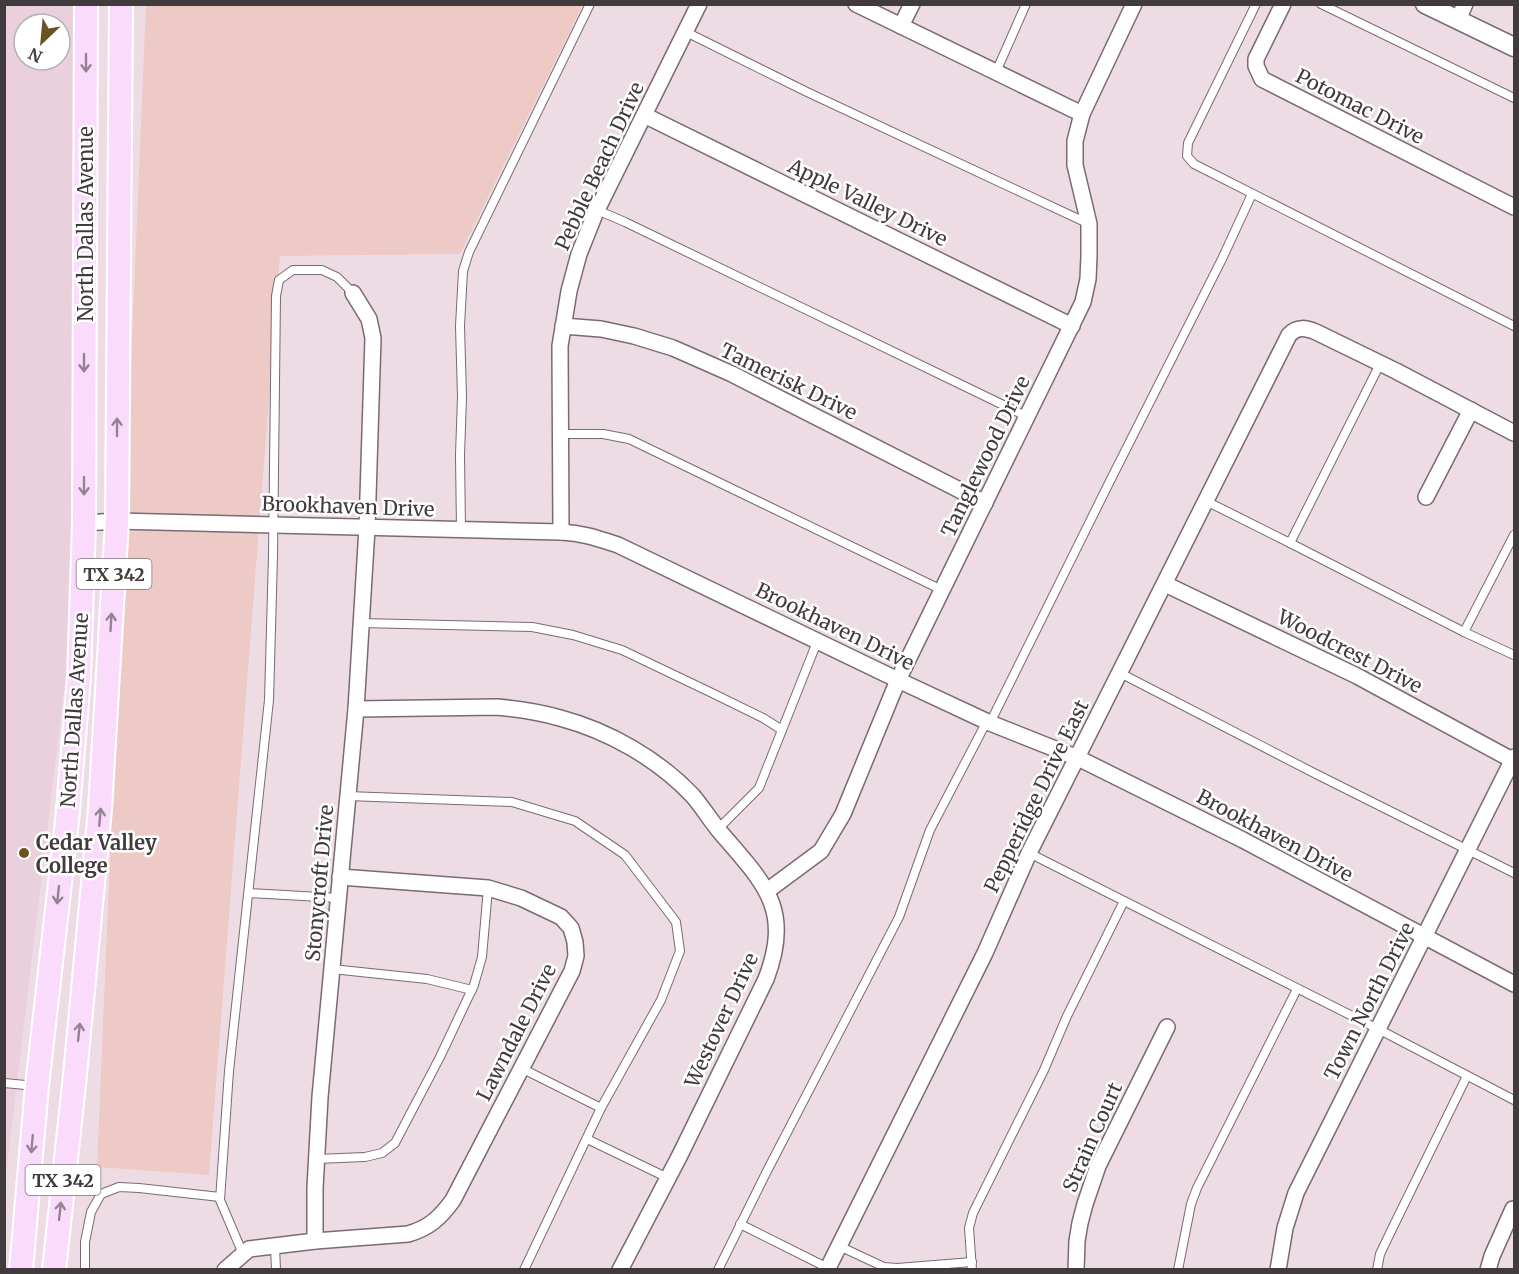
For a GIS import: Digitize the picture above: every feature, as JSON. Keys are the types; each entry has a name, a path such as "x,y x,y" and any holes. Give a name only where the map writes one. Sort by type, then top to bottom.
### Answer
{"main road":[{"name":"North Dallas Avenue","path":"21,1269 37,1086 71,775 78,678 84,523 86,4"},
{"name":"North Dallas Avenue","path":"54,1269 100,809 117,521 121,4"},
{"path":"37,1086 73,1090"}],"street":[{"name":"Pebble Beach Drive","path":"561,532 560,346 569,291 579,254 597,210 699,4"},
{"path":"856,4 1082,114"},
{"path":"901,26 912,4"},
{"name":"Tanglewood Drive","path":"767,891 821,851 843,814 897,680 1083,302 1088,279 1089,224 1075,165 1075,141 1082,114 1134,4"},
{"name":"Potomac Drive","path":"1283,4 1256,59 1256,66 1262,79 1515,207"},
{"path":"1425,4 1461,12 1515,47"},
{"name":"Apple Valley Drive","path":"644,115 1072,326"},
{"name":"Stonycroft Drive","path":"315,1241 316,1159 356,709 367,528 373,338 369,320 353,293"},
{"name":"Tamerisk Drive","path":"563,326 601,329 673,348 732,374 985,503"},
{"name":"Pepperidge Drive East","path":"828,1269 985,953 1029,853 1285,343 1293,330 1305,328 1380,364"},
{"path":"1380,364 1515,433"},
{"path":"1426,496 1471,410"},
{"name":"Brookhaven Drive","path":"84,523 117,521 586,534 618,545 988,722 1078,758 1243,840 1515,984"},
{"name":"Woodcrest Drive","path":"1165,584 1356,676 1514,759"},
{"name":"Westover Drive","path":"356,709 497,707 519,709 562,718 610,737 656,764 693,796 718,829 737,849 767,891 776,921 777,937 771,965 668,1178 620,1269"},
{"name":"Town North Drive","path":"1278,1269 1285,1228 1296,1193 1514,759"},
{"name":"Lawndale Drive","path":"315,1241 408,1233 420,1230 437,1220 453,1200 572,971 576,956 571,928 561,916 521,898 488,888 340,877"},
{"name":"Strain Court","path":"1076,1269 1077,1241 1084,1204 1098,1166 1167,1027"},
{"path":"1488,1269 1513,1209"},
{"path":"225,1269 249,1249 315,1241"}],"lane":[{"path":"461,530 460,326 463,271 469,252 590,4"},
{"path":"996,72 1026,4"},
{"path":"1256,4 1188,143 1187,156 1194,164 1515,326"},
{"path":"1321,4 1515,98"},
{"path":"686,32 807,92 1089,224"},
{"path":"718,1269 899,917 930,830 988,722 1222,259 1252,194"},
{"path":"597,210 1028,417"},
{"path":"243,1254 220,1197 229,1071 269,700 276,296 279,280 293,270 322,270 337,277 353,293"},
{"path":"1290,543 1380,364"},
{"path":"560,434 603,434 629,439 942,590"},
{"path":"1206,501 1464,632 1515,655"},
{"path":"1464,632 1515,535"},
{"path":"361,623 532,627 573,635 622,650 753,713 782,730"},
{"path":"718,829 759,788 818,642"},
{"path":"1120,673 1515,873"},
{"path":"347,796 512,802 575,821 625,855 676,922 680,951 661,1000 602,1108 524,1269"},
{"path":"1029,853 1515,1100"},
{"path":"316,1159 365,1157 382,1152 395,1143 472,990 482,957 488,888"},
{"path":"249,893 338,898"},
{"path":"839,1246 884,1267 972,1265 969,1228 973,1213 1124,901"},
{"path":"332,969 426,979 472,990"},
{"path":"1178,1269 1191,1204 1197,1188 1298,989"},
{"path":"521,1068 602,1108"},
{"path":"1377,1269 1380,1254 1467,1076"},
{"path":"4,1083 37,1086"},
{"path":"587,1139 668,1178"},
{"path":"85,1269 85,1242 91,1212 101,1194 119,1187 220,1197"},
{"path":"740,1224 828,1269"},
{"path":"275,1246 276,1269"}],"shaded area":[{"name":"Cedar Valley College","path":"5,5 86,5 84,523 5,1184"},
{"path":"146,5 583,5 460,254 280,256 209,1175 97,1167"}],"place":[{"name":"Cedar Valley College","path":"24,853"}]}
